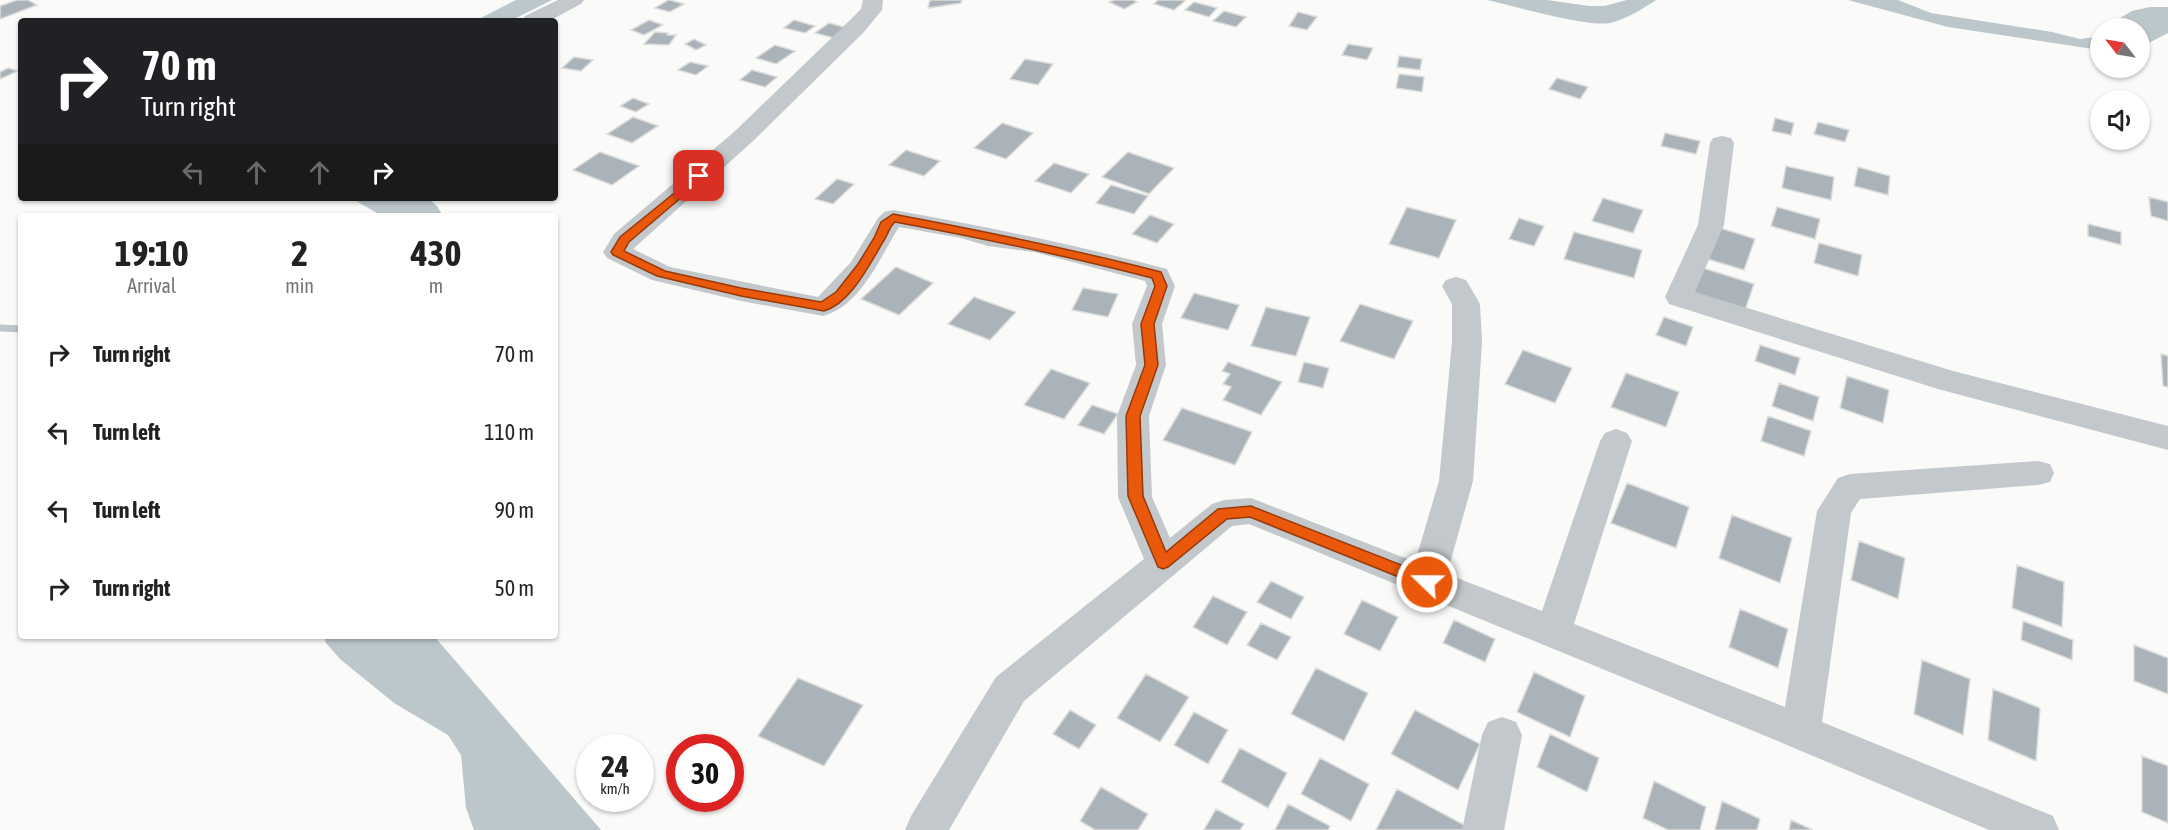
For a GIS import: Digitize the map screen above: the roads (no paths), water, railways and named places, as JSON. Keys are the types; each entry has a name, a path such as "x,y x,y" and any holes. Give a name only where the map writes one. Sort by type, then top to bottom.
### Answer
{"street":[{"path":"539,18 574,0"},
{"path":"873,0 871,10 856,27 743,137 624,240 617,252 662,274 741,292 824,307 840,295 880,238 885,224 893,218 966,231 988,238 1034,244 1157,275 1161,286 1147,324 1151,365 1133,416 1135,496 1163,563"},
{"path":"1722,143 1711,225 1679,297 1949,381 2168,438"},
{"path":"1427,582 1456,481 1467,342 1466,304 1456,286"},
{"path":"1553,632 1617,441"},
{"path":"1801,732 1834,511 1850,487 2038,473"},
{"path":"926,830 1010,689 1224,513 1251,512 1801,732 2038,830"},
{"path":"1484,830 1502,735"}],"waterway":[{"path":"0,328 18,329"}]}
